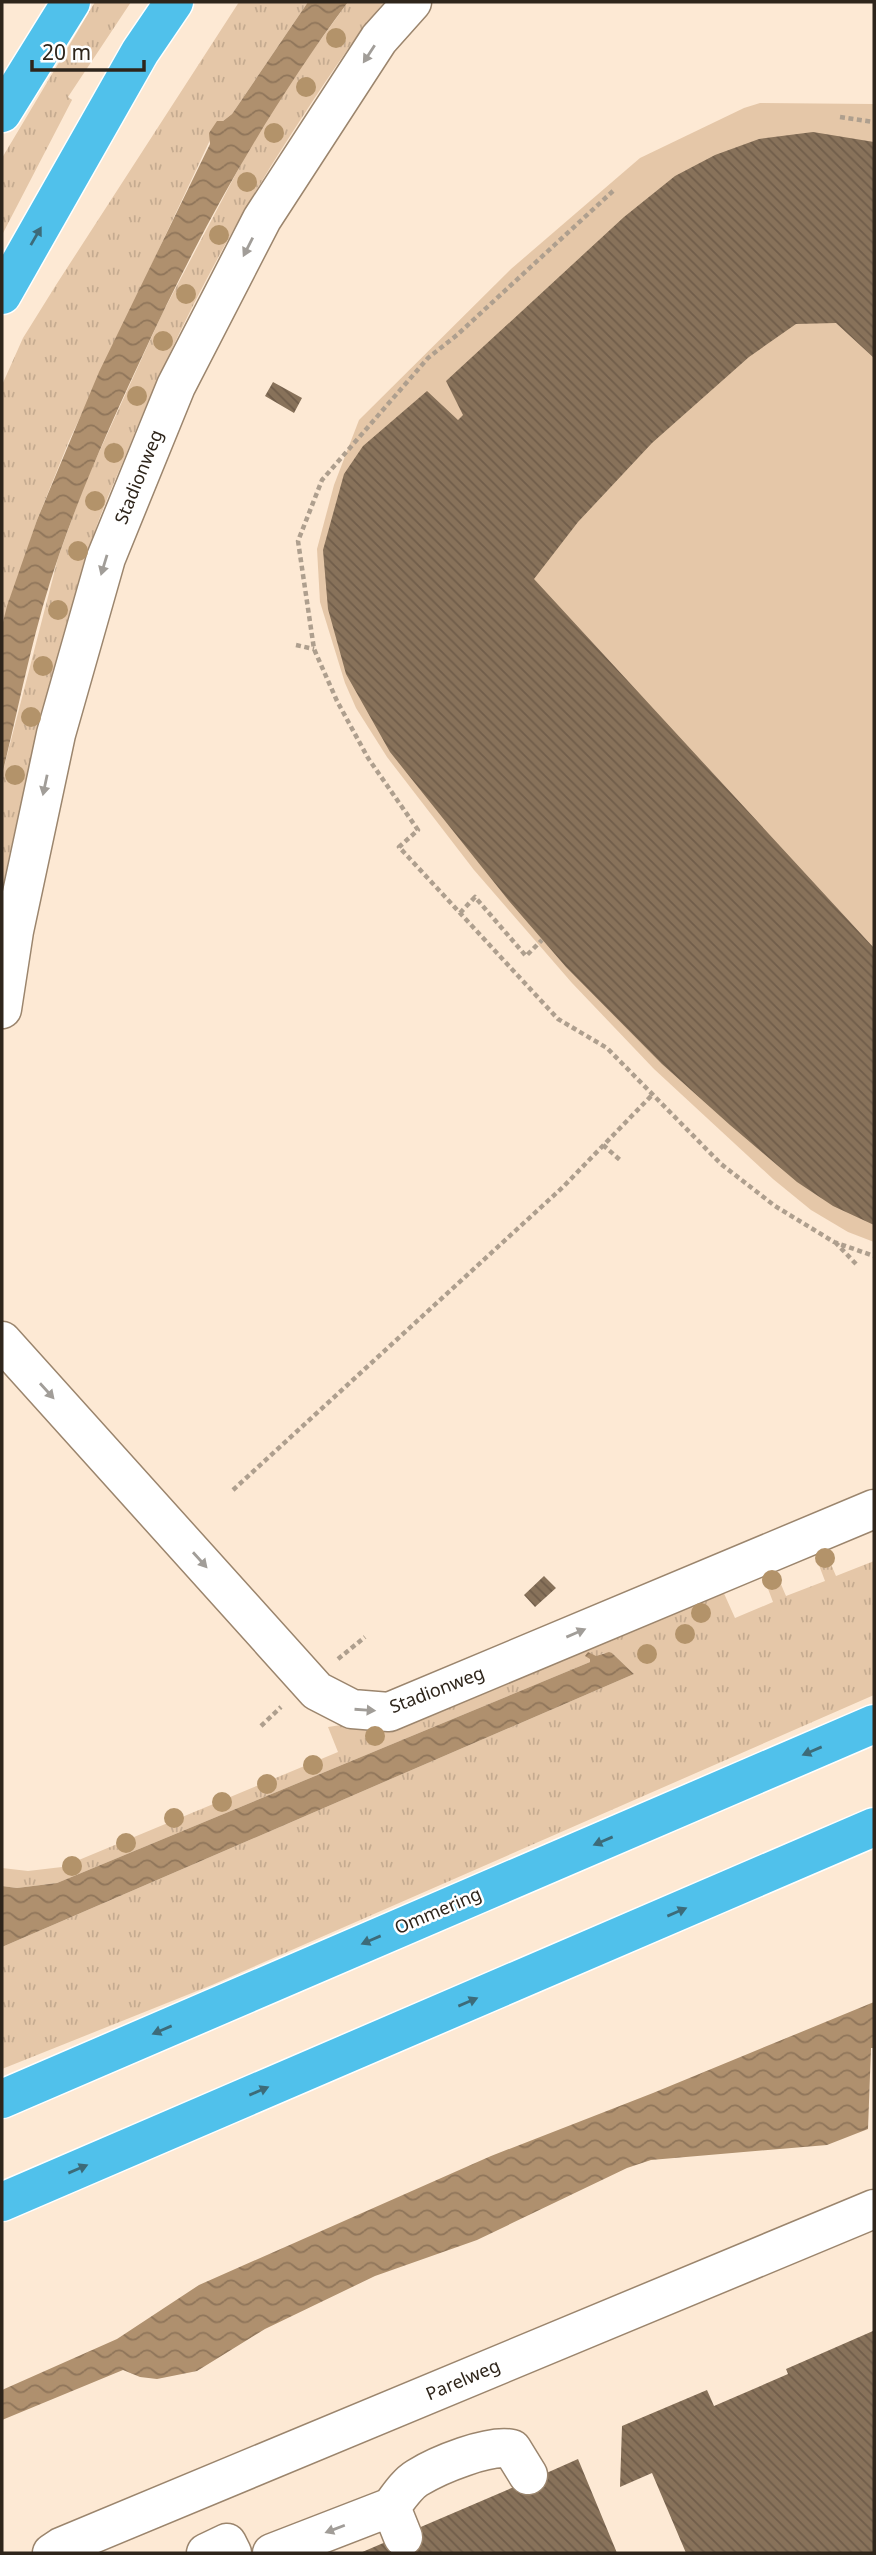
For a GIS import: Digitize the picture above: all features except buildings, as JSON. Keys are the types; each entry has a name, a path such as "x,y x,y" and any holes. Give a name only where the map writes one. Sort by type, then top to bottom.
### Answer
{"highway":[{"path":"2,295 140,52 174,2"},
{"path":"2,113 70,5"},
{"name":"Ommering","path":"2,2099 874,1724"},
{"path":"8,2199 874,1827"},
{"path":"794,1862 874,1840"}],"street":[{"name":"Stadionweg","path":"2,1009 14,931 56,734 109,548 176,386 262,219 379,39 412,2"},
{"name":"Stadionweg","path":"2,1341 317,1691 352,1709 389,1712 874,1509"},
{"name":"Parelweg","path":"52,2553 874,2209"},
{"path":"272,2553 397,2522 415,2479 499,2446 512,2449 528,2475"},
{"path":"206,2553 227,2543 232,2553"}],"path":[{"path":"840,117 874,122"},
{"path":"613,191 457,335 428,358 322,480 298,541 314,649 337,701 368,758 418,830 399,848 558,1019 607,1048 721,1164 775,1206 834,1242 874,1256"},
{"path":"296,645 314,649"},
{"path":"460,913 475,897 526,956 542,940"},
{"path":"233,1490 563,1187 653,1094"},
{"path":"603,1145 620,1160"},
{"path":"834,1242 856,1264"}],"green space":[{"path":"95,2 131,2 68,97 72,100 2,235 2,158"},
{"path":"239,2 308,2 232,114 223,121 211,138 69,441 37,520 2,626 2,385 23,338"},
{"path":"348,2 384,2 312,102 266,173 222,250 162,370 100,516 44,706 2,890 2,775 58,558 85,483 162,314 250,147 290,82"},
{"path":"760,103 874,104 874,1242 848,1232 811,1210 773,1179 654,1069 572,983 474,870 387,757 356,708 345,683 320,602 317,549 334,485 359,420 511,269 640,158 744,108"},
{"path":"824,1548 836,1576 874,1561 874,1695 212,1985 2,2069 2,1947 634,1674 612,1653 604,1653 590,1659 590,1662 57,1883 17,1888 2,1886 2,1868 28,1871 62,1867 338,1752 328,1727 355,1727 722,1589 735,1618 773,1602 762,1573 774,1568 786,1596 825,1581 814,1552"}],"water":[{"path":"308,2 348,2 261,131 210,220 163,312 97,456 50,582 2,775 2,626 37,520 99,372 210,144 209,133 217,121 223,121 232,114"},
{"path":"588,1652 596,1656 612,1653 634,1674 2,1947 2,1886 17,1888 57,1883 590,1662 585,1656"},
{"path":"874,2002 874,2048 871,2048 868,2129 827,2145 651,2160 627,2168 477,2240 375,2276 265,2329 197,2371 157,2379 140,2377 123,2370 2,2420 2,2390 117,2339 199,2285 491,2156"}]}
